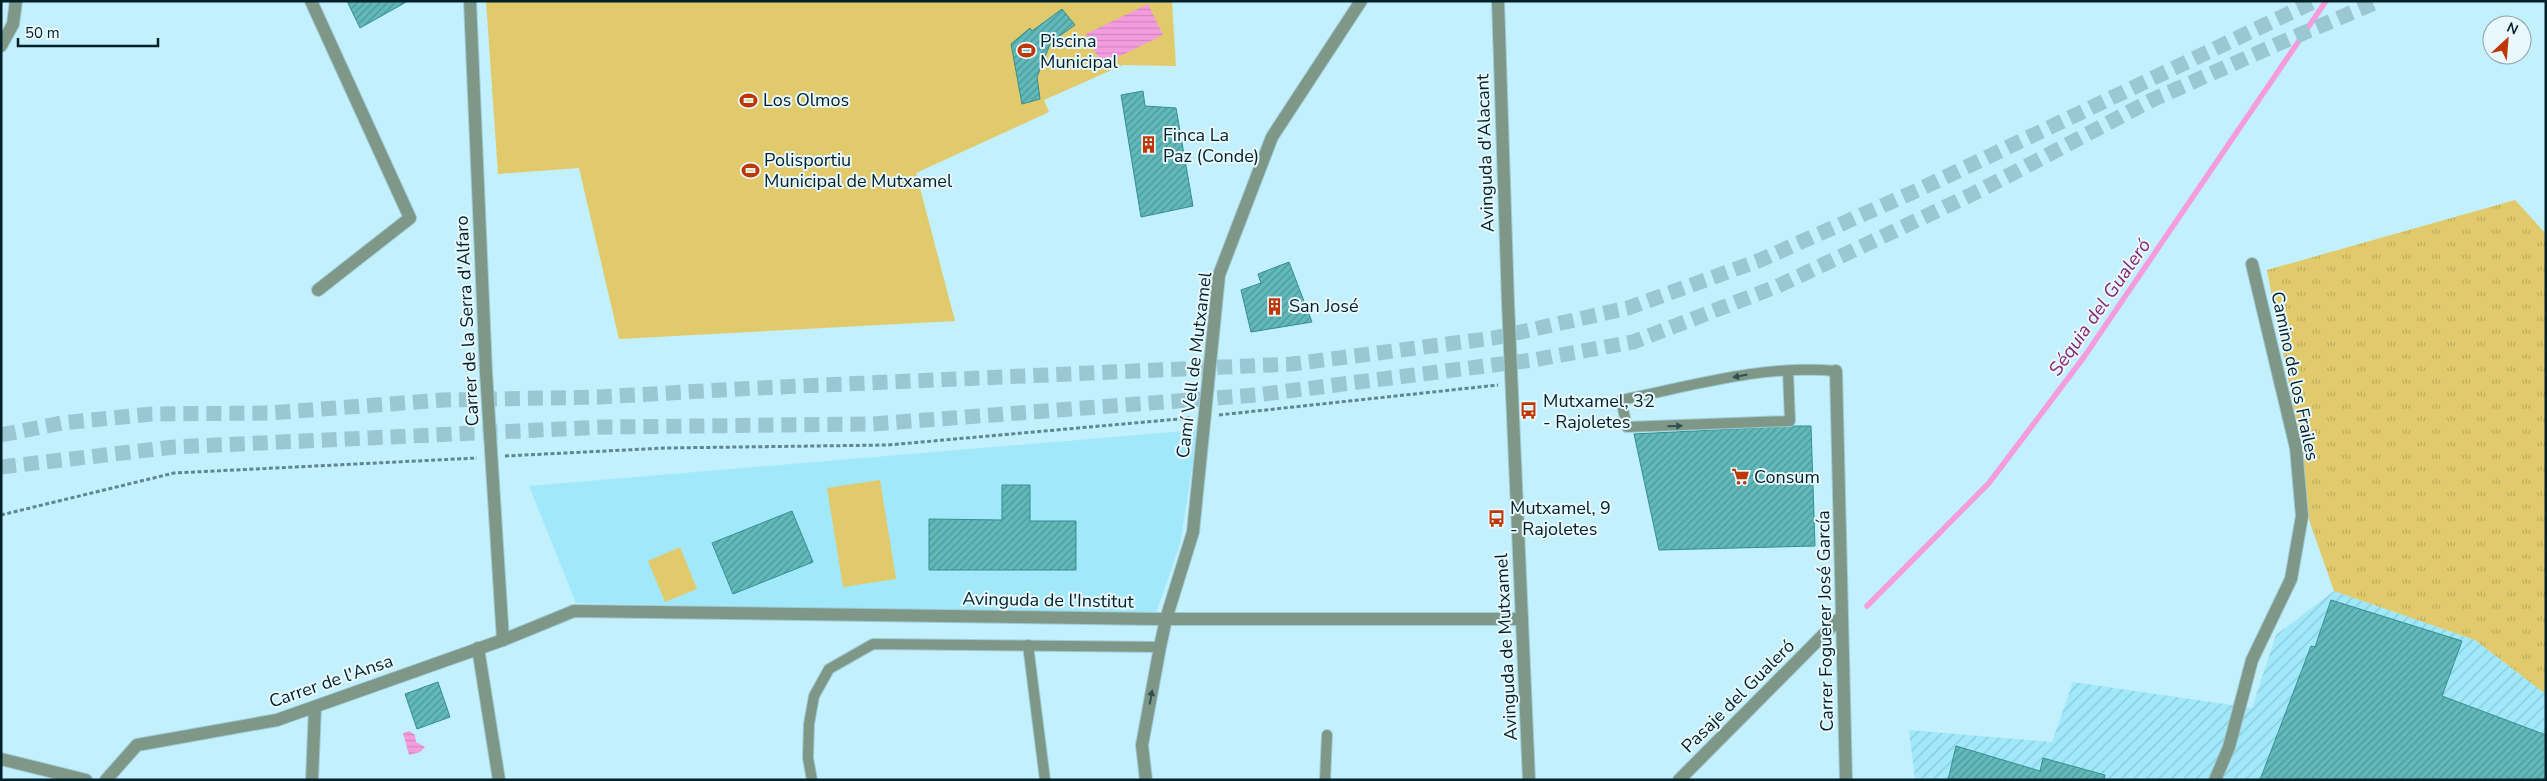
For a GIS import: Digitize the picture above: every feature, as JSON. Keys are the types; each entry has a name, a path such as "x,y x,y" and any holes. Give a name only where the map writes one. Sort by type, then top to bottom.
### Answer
{"street":[{"path":"1,46 13,24 16,1"},
{"path":"311,1 410,218 318,290"},
{"name":"Carrer de la Serra d'Alfaro","path":"470,1 491,457 503,640"},
{"name":"Camí Vell de Mutxamel","path":"1146,780 1142,745 1160,647 1166,619 1193,532 1219,275 1272,137 1361,1"},
{"name":"Avinguda d'Alacant","path":"1498,1 1508,303"},
{"name":"Camino de los Frailes","path":"2215,780 2229,747 2252,660 2291,579 2302,516 2296,448 2252,264"},
{"name":"Avinguda de Mutxamel","path":"1508,303 1529,780"},
{"name":"Carrer Foguerer José García","path":"1836,371 1846,780"},
{"name":"Avinguda de l'Institut","path":"574,611 1166,619 1522,619"},
{"name":"Carrer de l'Ansa","path":"106,780 137,745 277,720 503,640 574,611"},
{"name":"Pasaje del Gualeró","path":"1679,780 1842,616"},
{"path":"478,648 499,780"},
{"path":"312,780 315,707"},
{"path":"1,759 86,780"}],"lane":[{"path":"1788,371 1790,421 1627,428 1621,400 1769,371 1788,371 1836,371"},
{"path":"812,780 808,758 809,724 814,696 829,669 873,644 1160,647"},
{"path":"1028,645 1045,780"},
{"path":"1325,780 1327,735"}],"path":[{"path":"1,515 174,473 665,448 888,445 1205,417 1512,384"}],"shaded area":[{"path":"1148,4 1163,35 1102,65 1086,34"},
{"path":"1198,430 1180,544 1155,616 576,603 529,486"},
{"path":"2334,591 2475,640 2543,692 2546,691 2546,780 1915,780 1909,730 2052,742 2073,682 2252,708 2276,635"},
{"path":"409,731 415,735 416,742 425,747 420,752 409,755 403,733"}],"green space":[{"name":"Polisportiu Municipal de Mutxamel","path":"486,1 1172,1 1176,66 1123,65 1044,100 1049,112 916,173 955,321 619,339 579,168 498,174"},
{"path":"2515,200 2546,234 2546,691 2543,692 2475,640 2334,591 2309,520 2302,451 2267,270"},
{"path":"880,480 896,579 843,587 827,488"},
{"path":"680,547 697,589 665,602 648,561"}],"building":[{"path":"347,1 408,1 360,28"},
{"path":"1062,9 1075,25 1051,42 1037,77 1040,99 1022,104 1011,44 1030,28 1032,31"},
{"name":"Finca La Paz (Conde)","path":"1143,91 1145,106 1176,108 1193,206 1141,217 1121,95"},
{"name":"San José","path":"1289,262 1312,322 1251,332 1241,290 1261,283 1258,274"},
{"path":"1811,426 1815,546 1659,550 1634,434"},
{"path":"1002,485 1030,485 1030,521 1076,521 1076,570 929,570 929,519 1002,520"},
{"path":"792,511 813,562 733,594 712,543"},
{"path":"2331,600 2462,641 2442,696 2546,735 2546,780 2260,780 2311,646 2315,647"},
{"path":"438,682 450,717 417,729 405,694"},
{"path":"1956,746 2040,771 2043,758 2105,775 2104,780 1948,780"}],"waterway":[{"name":"Séquia del Gualeró","path":"1867,606 1989,483 2084,357 2326,1"}],"tunnel":[{"path":"1,435 62,423 152,414 269,413 443,400 599,397 756,388 1292,364 1494,338 1628,308 1758,261 1918,190 2315,1"},
{"path":"1,467 174,447 605,427 873,424 1256,395 1533,360 1633,342 1778,286 1981,190 2152,100 2379,1"}],"place":[{"name":"Piscina Municipal","path":"1026,51"},
{"name":"Los Olmos","path":"749,100"},
{"name":"Finca La Paz (Conde)","path":"1149,145"},
{"name":"Polisportiu Municipal de Mutxamel","path":"750,170"},
{"name":"San José","path":"1275,306"},
{"name":"Mutxamel, 32 - Rajoletes","path":"1529,411"},
{"name":"Consum","path":"1740,477"},
{"name":"Mutxamel, 9 - Rajoletes","path":"1496,518"}]}
